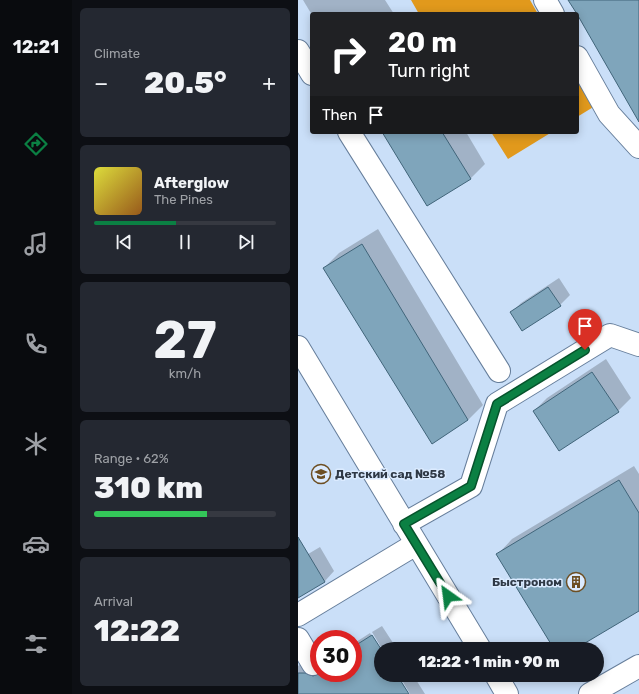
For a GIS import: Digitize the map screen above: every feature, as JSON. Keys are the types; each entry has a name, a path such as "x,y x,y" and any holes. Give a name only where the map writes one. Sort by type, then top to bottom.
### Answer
{"street":[{"path":"545,0 552,12"},
{"path":"298,52 310,71"},
{"path":"579,61 609,114 639,147"},
{"path":"350,134 499,370"},
{"path":"404,524 471,486 497,404 610,335 639,345"},
{"path":"298,347 476,642"},
{"path":"298,615 416,544"},
{"path":"298,639 310,659"},
{"path":"590,694 639,666"},
{"path":"500,682 507,694"}],"shaded area":[{"path":"411,0 530,0 537,12 418,12"},
{"path":"579,80 595,106 579,116"},
{"path":"492,134 549,134 508,159"}],"building":[{"path":"568,0 639,0 639,122 579,17 579,12 576,12"},
{"path":"383,134 443,134 471,179 427,206"},
{"path":"362,244 468,420 432,444 323,268"},
{"path":"548,287 561,306 522,331 510,312"},
{"path":"592,372 619,412 559,451 533,411"},
{"name":"Быстроном","path":"619,480 639,513 639,611 587,642 550,642 496,554"},
{"path":"298,537 325,582 298,598"},
{"path":"372,635 376,642 374,642 374,682 401,682 409,694 298,694 298,673 310,675 310,682 362,682 362,641"}],"place":[{"name":"Детский сад №58","path":"321,474"},
{"name":"Быстроном","path":"576,582"}],"route":[{"path":"448,596 404,524 471,486 497,404 585,350"}]}
